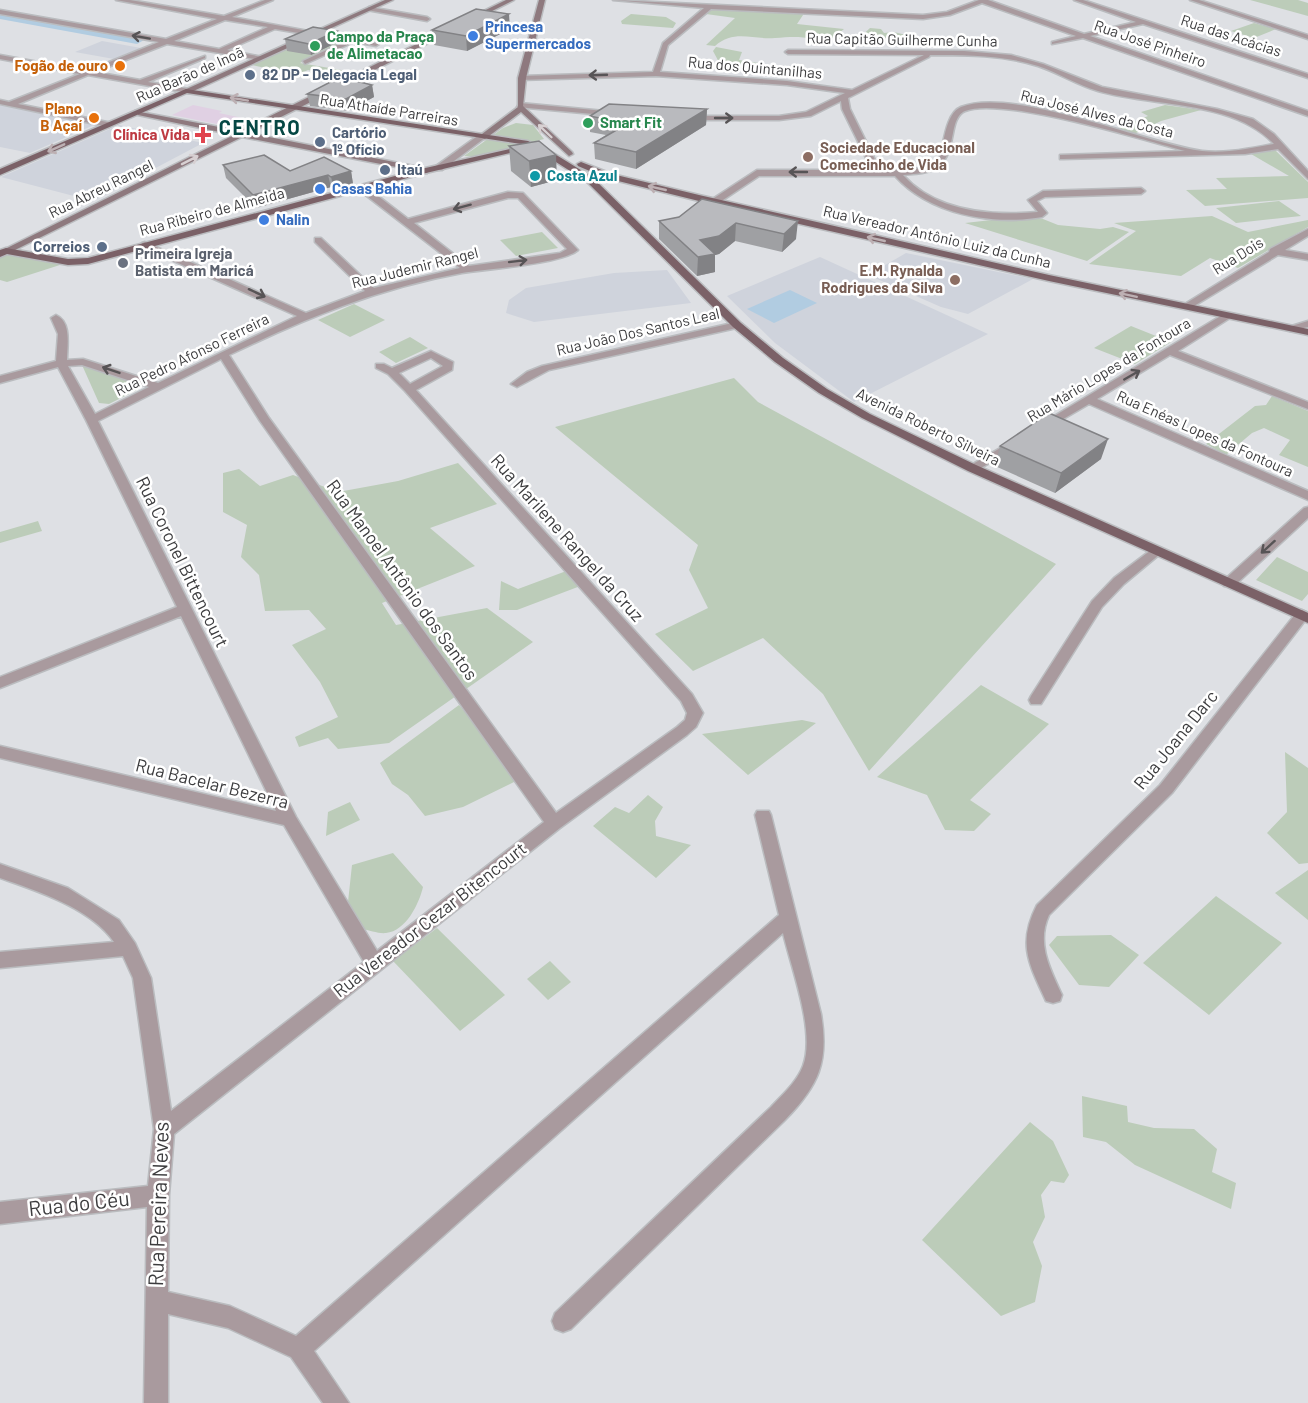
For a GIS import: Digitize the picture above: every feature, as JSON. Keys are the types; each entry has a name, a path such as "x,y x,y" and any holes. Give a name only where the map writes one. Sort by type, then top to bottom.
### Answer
{"main road":[{"name":"Rua Barão de Inoã","path":"0,172 390,0"},
{"name":"Rua Abreu Rangel","path":"3,252 511,0"},
{"path":"482,137 520,106 522,78 542,0"},
{"name":"Rua Athaíde Parreiras","path":"186,91 550,147 569,154"},
{"name":"Avenida Roberto Silveira","path":"520,106 581,164 589,179"},
{"path":"138,113 424,171"},
{"name":"Avenida Roberto Silveira","path":"439,168 514,150 533,148 547,152 589,179 737,325 785,365 823,391 866,416 972,468 1305,616"},
{"name":"Rua Vereador Antônio Luiz da Cunha","path":"581,164 609,176 714,202 1185,307 1308,332"},
{"name":"Rua Ribeiro de Almeida","path":"3,252 77,262 439,168"}],"street":[{"path":"119,0 376,44"},
{"path":"10,104 270,0"},
{"path":"616,0 923,17 948,14 984,1"},
{"path":"791,10 795,0"},
{"name":"Rua das Acácias","path":"1077,0 1308,76"},
{"path":"1087,3 1096,0"},
{"path":"1193,0 1308,37"},
{"name":"Rua José Pinheiro","path":"984,1 1308,114"},
{"name":"Rua dos Quintanilhas","path":"656,74 665,44 710,7"},
{"path":"369,9 427,19"},
{"path":"0,12 260,58"},
{"path":"0,19 244,65"},
{"path":"1054,43 1142,22"},
{"path":"219,51 275,27"},
{"path":"305,62 353,40"},
{"name":"Rua Capitão Guilherme Cunha","path":"788,52 1011,57 1100,89 1238,116 1250,121 1271,136 1308,176"},
{"path":"677,117 778,118 808,114 931,54"},
{"path":"0,57 186,91"},
{"path":"141,83 203,57"},
{"name":"Rua dos Quintanilhas","path":"522,78 656,74 787,83 848,96"},
{"path":"848,96 846,110 877,173"},
{"path":"0,102 109,125"},
{"path":"1294,108 1308,104"},
{"name":"Rua José Alves da Costa","path":"714,202 757,173 897,173 928,169 939,163 954,115 962,109 984,105 1033,110 1198,152"},
{"path":"520,106 626,114"},
{"path":"824,108 846,110"},
{"path":"439,168 482,137"},
{"name":"Rua José Alves da Costa","path":"1063,156 1245,152 1279,146"},
{"path":"897,173 907,186 939,203 965,210 996,214 1041,215 1043,213 1032,200 1042,194 1141,191"},
{"path":"362,188 466,268"},
{"name":"Rua Judemir Rangel","path":"305,316 372,292 466,268 570,253 572,248 522,196 516,194 409,222"},
{"name":"Rua Dois","path":"1185,307 1273,251 1308,232"},
{"path":"318,240 372,292"},
{"path":"145,245 305,316"},
{"path":"1273,251 1308,257"},
{"name":"Rua Pedro Afonso Ferreira","path":"92,420 305,316"},
{"name":"Rua Mário Lopes da Fontoura","path":"972,468 1172,352 1228,316"},
{"path":"56,318 63,334 61,363"},
{"name":"Rua Vereador Antônio Luiz da Cunha","path":"1290,328 1308,324"},
{"name":"Rua João Dos Santos Leal","path":"517,384 531,374 546,368 737,325"},
{"path":"1172,352 1308,406"},
{"name":"Rua Marilene Rangel da Cruz","path":"409,389 448,368 449,364 431,354 386,369 409,389 687,698 695,713"},
{"name":"Rua Manoel Antônio dos Santos","path":"224,356 264,418 554,823"},
{"path":"0,380 61,363 95,364 160,387"},
{"name":"Rua Coronel Bittencourt","path":"61,363 92,420 290,820"},
{"name":"Rua Enéas Lopes da Fontoura","path":"1090,400 1308,496"},
{"path":"1229,583 1308,511"},
{"path":"1036,700 1097,604 1119,580 1155,550"},
{"path":"0,683 185,609"},
{"name":"Rua Joana Darc","path":"1053,995 1036,956 1032,938 1035,923 1043,910 1166,789 1305,616"},
{"name":"Rua Vereador Cezar Bitencourt","path":"164,1129 554,823 682,731 691,723 695,713"},
{"name":"Rua Bacelar Bezerra","path":"0,752 290,820 374,963"},
{"path":"563,1321 701,1190 796,1094 809,1075 814,1060 816,1040 812,1014 786,919 763,815"},
{"name":"Rua Pereira Neves","path":"0,871 62,893 114,925 129,948 142,978 164,1129 158,1196 156,1403"},
{"path":"299,1349 786,919"},
{"path":"0,960 129,948"},
{"name":"Rua do Céu","path":"0,1213 158,1196"},
{"path":"156,1300 230,1317 299,1349 337,1403"}],"shaded area":[{"path":"102,41 141,48 114,59 75,52"},
{"path":"0,105 94,125 30,153 0,147"},
{"path":"193,105 252,120 237,128 172,115"},
{"path":"119,125 203,143 93,201 1,177"},
{"path":"906,253 1033,279 968,314 941,307 868,275"},
{"path":"820,257 988,334 854,402 775,343 727,296"},
{"path":"667,270 691,303 534,322 506,313 509,300 526,288 614,273"}],"green space":[{"path":"1250,0 1298,0 1308,3 1308,16"},
{"path":"713,8 805,12 797,24 844,29 838,34 842,39 819,36 813,39 744,36 729,38 715,46 706,45 735,18 706,14"},
{"path":"631,14 666,17 676,23 673,28 622,24 621,21"},
{"path":"1254,23 1276,29 1254,38 1231,31"},
{"path":"870,28 881,29 884,33 894,32 930,41 901,42 896,38 884,38 885,41 857,40"},
{"path":"317,35 350,40 300,63 353,72 342,77 308,70 297,75 252,65"},
{"path":"716,47 742,52 739,60 758,63 751,68 720,64 713,51"},
{"path":"1165,105 1201,110 1161,121 1134,134 1119,128 1148,116 1141,112"},
{"path":"516,123 533,125 544,139 476,157 464,156 503,128"},
{"path":"1275,150 1308,182 1308,198 1205,206 1186,190 1227,189 1216,178 1289,176 1251,154"},
{"path":"1279,201 1301,216 1236,223 1216,208"},
{"path":"1212,216 1248,232 1308,220 1308,227 1238,268 1210,258 1181,276 1089,264 1136,231 1114,223"},
{"path":"1019,217 1043,219 1058,225 1100,229 1113,227 1129,232 1087,261 965,223"},
{"path":"542,232 558,248 516,256 500,240"},
{"path":"7,253 63,264 7,282 0,280 0,256"},
{"path":"354,304 385,320 350,337 318,320"},
{"path":"1131,326 1171,342 1135,364 1094,348"},
{"path":"410,337 428,348 396,363 379,352"},
{"path":"82,365 135,383 139,389 109,404 99,403"},
{"path":"734,378 758,402 1056,564 869,771 823,694 763,638 693,671 655,634 708,608 689,570 698,545 555,427"},
{"path":"1272,396 1308,411 1308,467 1279,455 1290,440 1264,428 1252,433 1226,455 1206,444 1255,406 1266,405"},
{"path":"458,463 497,504 430,528 475,566 382,603 396,625 487,608 533,642 389,743 338,749 328,738 299,747 295,737 338,717 320,682 292,645 326,629 309,610 265,611 259,575 241,557 247,525 223,512 223,473 239,469 260,486 293,475 338,492 398,481"},
{"path":"38,521 42,531 0,543 0,532"},
{"path":"1277,557 1308,572 1308,594 1302,601 1256,580"},
{"path":"569,570 583,585 517,610 499,610 501,581 518,589"},
{"path":"981,685 1049,724 970,800 991,814 974,831 945,830 927,795 877,777"},
{"path":"459,705 520,779 463,807 425,816 408,795 392,784 380,763"},
{"path":"802,720 816,723 748,775 702,734"},
{"path":"1285,752 1308,768 1308,863 1299,864 1267,833 1287,812"},
{"path":"648,795 663,807 655,821 656,836 691,845 656,878 593,826 615,807 629,813"},
{"path":"350,802 360,820 326,836 328,812"},
{"path":"393,853 423,887 418,901 405,922 393,931 383,933 362,929 348,902 352,865"},
{"path":"1308,870 1308,920 1275,893"},
{"path":"1216,896 1282,943 1209,1015 1143,963"},
{"path":"437,928 505,995 460,1031 393,961"},
{"path":"1111,935 1139,955 1109,987 1079,985 1049,945 1057,936"},
{"path":"550,961 571,982 548,1000 527,979"},
{"path":"1082,1096 1127,1106 1128,1122 1154,1128 1194,1129 1217,1149 1212,1172 1236,1183 1231,1209 1135,1165 1106,1142 1083,1137"},
{"path":"1030,1122 1053,1141 1069,1175 1064,1183 1051,1181 1041,1195 1045,1217 1033,1242 1042,1266 1035,1302 1001,1316 922,1240"}],"water":[{"path":"790,290 817,303 774,323 747,309"}],"building":[{"path":"476,9 509,14 466,36 432,30"},
{"path":"313,27 337,31 309,44 285,39"},
{"path":"340,77 372,85 346,99 307,94"},
{"path":"609,104 707,109 636,152 594,143 627,124 590,116"},
{"path":"539,141 556,155 529,161 509,146"},
{"path":"264,155 290,171 324,157 351,171 253,195 223,165"},
{"path":"702,199 798,221 784,234 736,223 719,236 700,240 715,254 698,257 659,221 679,217"},
{"path":"1049,413 1108,439 1061,473 1000,446"}],"waterway":[{"path":"0,15 137,40"}],"place":[{"name":"Princesa Supermercados","path":"473,36"},
{"name":"Campo da Praça de Alimetacao","path":"315,46"},
{"name":"Fogão de ouro","path":"120,66"},
{"name":"82 DP - Delegacia Legal","path":"250,75"},
{"name":"Plano B Açaí","path":"94,118"},
{"name":"Smart Fit","path":"588,123"},
{"name":"Clínica Vida","path":"203,135"},
{"name":"Cartório 1º Ofício","path":"320,142"},
{"name":"Sociedade Educacional Comecinho de Vida","path":"808,157"},
{"name":"Itaú","path":"385,170"},
{"name":"Costa Azul","path":"535,176"},
{"name":"Casas Bahia","path":"320,189"},
{"name":"Nalin","path":"264,220"},
{"name":"Correios","path":"102,247"},
{"name":"Primeira Igreja Batista em Maricá","path":"123,263"},
{"name":"E.M. Rynalda Rodrigues da Silva","path":"955,280"}],"district":[{"name":"CENTRO","path":"260,128"}]}
